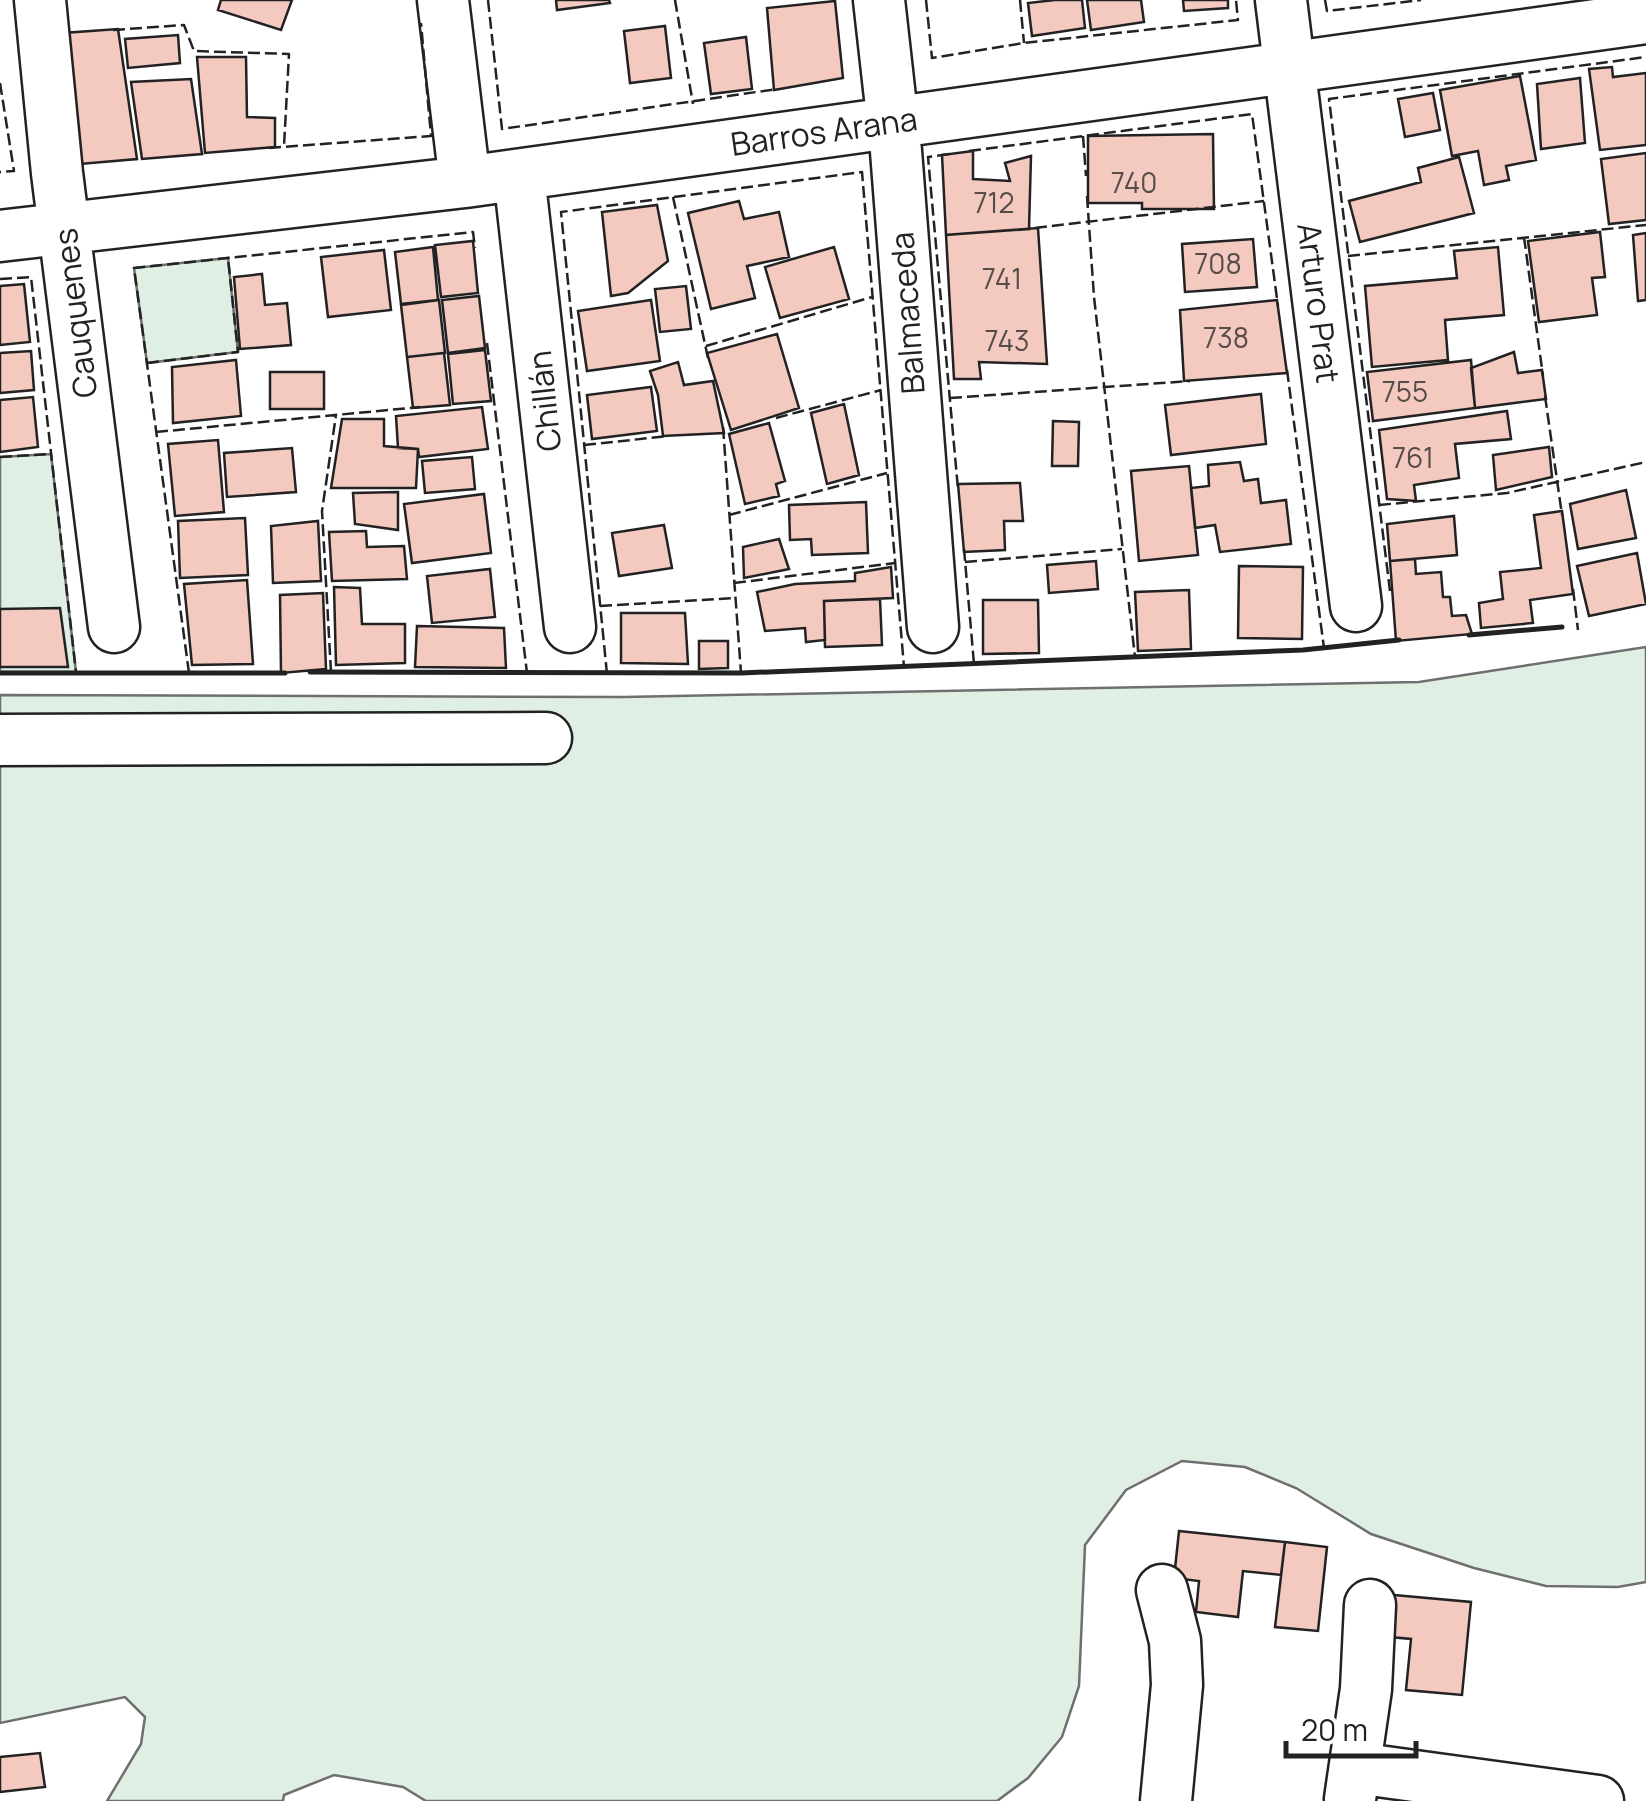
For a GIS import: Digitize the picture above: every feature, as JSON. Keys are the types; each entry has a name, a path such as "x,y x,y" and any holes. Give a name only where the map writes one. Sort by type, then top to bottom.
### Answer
{"street":[{"name":"Cauquenes","path":"40,0 57,173 114,627"},
{"path":"443,0 465,182"},
{"name":"Balmaceda","path":"879,0 933,627"},
{"name":"Arturo Prat","path":"1281,0 1356,606"},
{"name":"Barros Arana","path":"0,236 465,182 1646,18"},
{"name":"Chillán","path":"520,174 570,626"},
{"path":"0,740 546,738"},
{"path":"1162,1590 1175,1642 1177,1684 1166,1801"},
{"path":"1370,1605 1366,1689 1353,1784 1457,1779 1598,1801"}],"green space":[{"path":"228,258 238,352 147,363 134,268"},
{"path":"51,454 76,672 0,672 0,457"},
{"path":"1646,647 1646,1582 1618,1587 1546,1586 1474,1568 1371,1534 1296,1488 1245,1467 1182,1461 1126,1490 1085,1545 1079,1686 1062,1737 1028,1778 997,1801 426,1801 403,1787 334,1775 284,1795 283,1801 107,1801 141,1744 145,1717 125,1697 0,1723 0,695 624,697 1419,682"}],"building":[{"path":"221,0 292,0 281,30 218,10"},
{"path":"556,0 609,0 610,3 557,10"},
{"path":"1082,0 1085,28 1032,36 1028,3"},
{"path":"1087,0 1141,0 1144,22 1091,30"},
{"path":"1183,0 1228,0 1228,8 1184,11"},
{"path":"835,1 843,78 774,90 767,8"},
{"path":"665,26 671,78 630,83 624,31"},
{"path":"118,29 137,159 80,164 63,33"},
{"path":"178,35 180,63 128,68 125,39"},
{"path":"746,37 752,89 711,94 704,43"},
{"path":"197,57 246,57 247,117 275,118 275,147 205,153"},
{"path":"1612,67 1613,77 1646,73 1646,145 1600,150 1589,69"},
{"path":"1520,76 1536,160 1506,166 1509,180 1484,185 1478,151 1452,156 1440,90"},
{"path":"1580,78 1585,143 1541,149 1537,84"},
{"path":"191,79 202,154 142,159 131,82"},
{"path":"1433,93 1440,130 1405,137 1398,99"},
{"path":"1213,134 1214,209 1142,209 1142,203 1088,203 1088,136"},
{"path":"973,151 973,179 1010,181 1005,163 1031,156 1029,229 946,235 942,155"},
{"path":"1646,153 1646,220 1609,224 1601,159"},
{"path":"1459,157 1474,213 1360,242 1349,201 1421,182 1418,168"},
{"path":"739,201 744,219 779,212 789,257 747,266 755,298 711,309 688,213"},
{"path":"657,205 668,261 628,293 611,296 602,212"},
{"path":"1038,228 1047,364 979,362 981,379 954,379 946,235"},
{"path":"1600,232 1605,277 1592,278 1597,315 1539,322 1528,241"},
{"path":"1646,233 1646,300 1638,301 1633,235"},
{"path":"1253,239 1257,287 1185,292 1182,244"},
{"path":"473,241 478,293 441,297 435,245"},
{"path":"433,247 438,300 401,304 395,252"},
{"path":"834,247 849,299 780,318 765,267"},
{"path":"1498,247 1504,315 1445,320 1448,360 1372,367 1365,286 1457,278 1454,251"},
{"path":"384,250 391,310 328,317 321,257"},
{"path":"262,274 265,305 287,303 291,345 240,349 234,277"},
{"path":"24,284 30,342 0,345 0,286"},
{"path":"686,286 691,329 660,332 655,289"},
{"path":"479,296 485,348 448,353 442,300"},
{"path":"439,300 445,353 407,357 401,305"},
{"path":"651,300 660,361 587,371 578,311"},
{"path":"1277,300 1287,373 1184,381 1180,310"},
{"path":"777,334 799,408 731,430 707,353"},
{"path":"485,350 491,401 453,404 448,354"},
{"path":"31,351 34,390 0,393 0,353"},
{"path":"1514,352 1518,373 1542,370 1546,399 1475,408 1471,368"},
{"path":"444,353 450,405 413,408 407,357"},
{"path":"236,360 241,416 173,423 172,367"},
{"path":"1471,360 1475,408 1373,421 1367,372"},
{"path":"678,362 684,385 713,381 724,433 663,436 658,395 650,371"},
{"path":"270,372 324,372 324,409 270,409"},
{"path":"651,387 657,431 592,439 587,395"},
{"path":"1261,394 1266,444 1171,455 1165,405"},
{"path":"33,397 38,447 0,452 0,400"},
{"path":"844,404 859,475 827,484 811,413"},
{"path":"482,407 488,449 419,457 418,449 398,448 396,416"},
{"path":"1507,411 1511,439 1455,444 1459,478 1414,485 1416,501 1387,499 1379,430"},
{"path":"342,419 384,419 384,446 418,449 416,488 331,488"},
{"path":"1053,421 1079,422 1078,466 1052,466"},
{"path":"769,423 785,481 776,484 779,496 745,504 729,434"},
{"path":"218,440 224,512 175,516 168,444"},
{"path":"1549,447 1552,477 1496,490 1493,455"},
{"path":"292,448 296,492 227,497 224,453"},
{"path":"472,457 475,489 425,493 422,461"},
{"path":"1240,462 1244,481 1258,479 1261,503 1286,500 1291,544 1220,552 1215,525 1195,528 1191,488 1209,486 1208,465"},
{"path":"1189,466 1198,555 1139,561 1131,471"},
{"path":"1020,483 1023,521 1004,521 1005,550 964,552 958,484"},
{"path":"1626,490 1636,538 1578,549 1570,504"},
{"path":"398,492 398,530 355,524 353,493"},
{"path":"484,494 491,553 412,563 404,504"},
{"path":"866,502 868,553 812,555 811,539 790,540 789,505"},
{"path":"1562,511 1573,594 1530,600 1533,623 1481,628 1479,603 1503,599 1500,572 1541,568 1534,515"},
{"path":"1454,516 1457,555 1390,561 1387,524"},
{"path":"245,518 248,575 180,578 178,521"},
{"path":"318,521 321,581 273,583 271,526"},
{"path":"664,525 672,568 619,576 612,533"},
{"path":"366,531 367,547 404,546 407,579 332,581 329,532"},
{"path":"779,539 789,569 744,578 743,547"},
{"path":"1637,553 1646,604 1589,616 1577,566"},
{"path":"1415,559 1416,574 1441,572 1443,597 1450,597 1452,616 1466,615 1472,634 1396,641 1390,561"},
{"path":"1096,561 1098,589 1049,593 1047,565"},
{"path":"1239,566 1303,567 1302,639 1238,638"},
{"path":"891,567 893,598 824,601 825,640 806,642 805,628 765,631 757,592 795,584 855,581 855,573"},
{"path":"490,569 495,617 432,623 427,576"},
{"path":"247,580 253,664 192,665 184,584"},
{"path":"334,587 360,588 362,624 405,624 405,663 336,665"},
{"path":"1189,590 1191,649 1138,651 1135,592"},
{"path":"323,593 326,669 281,673 280,595"},
{"path":"880,599 882,645 825,647 824,601"},
{"path":"983,600 1038,600 1039,653 983,654"},
{"path":"60,608 68,667 0,667 0,609"},
{"path":"621,613 685,613 688,664 621,663"},
{"path":"417,626 504,628 506,668 415,667"},
{"path":"699,641 728,641 728,668 699,669"},
{"path":"1179,1531 1285,1542 1281,1575 1243,1571 1238,1617 1196,1612 1199,1581 1174,1578"},
{"path":"1285,1542 1327,1547 1318,1631 1275,1627"},
{"path":"1394,1595 1471,1602 1462,1695 1406,1690 1411,1639 1390,1637"},
{"path":"40,1753 45,1787 0,1792 0,1757"}],"fence":[{"path":"488,0 502,129 777,89"},
{"path":"675,0 693,104"},
{"path":"926,0 932,58 1024,43 1238,20 1236,0"},
{"path":"1020,0 1024,43"},
{"path":"1325,0 1327,11 1421,0"},
{"path":"269,148 431,136 421,23"},
{"path":"113,30 184,25 194,51 289,54 284,146"},
{"path":"1390,591 1329,99 1646,57"},
{"path":"0,83 14,171 0,172"},
{"path":"969,151 1252,114 1278,306"},
{"path":"1083,136 1086,176"},
{"path":"949,154 928,157 958,489"},
{"path":"607,674 561,212 862,172 904,667"},
{"path":"1087,196 1094,297 1135,657"},
{"path":"673,197 708,358"},
{"path":"1035,228 1264,201"},
{"path":"1348,256 1646,225"},
{"path":"189,673 134,268 473,232 475,248"},
{"path":"1524,237 1543,376"},
{"path":"147,363 238,352 228,258"},
{"path":"0,279 31,277 76,672"},
{"path":"706,346 872,297"},
{"path":"487,343 527,673"},
{"path":"1287,370 1324,648"},
{"path":"950,398 1190,381"},
{"path":"776,418 881,390"},
{"path":"1545,396 1562,515"},
{"path":"156,432 420,407"},
{"path":"331,672 322,511 336,415"},
{"path":"723,427 741,673"},
{"path":"584,445 669,436"},
{"path":"0,457 51,454"},
{"path":"1379,505 1507,493 1646,462"},
{"path":"729,515 887,473"},
{"path":"964,549 974,664"},
{"path":"965,562 1122,549"},
{"path":"734,583 895,563"},
{"path":"1573,589 1578,630"},
{"path":"600,606 736,598"}],"wall":[{"path":"1469,635 1562,627"},
{"path":"310,672 741,673 1303,650 1399,640"},
{"path":"0,673 285,673"}]}
